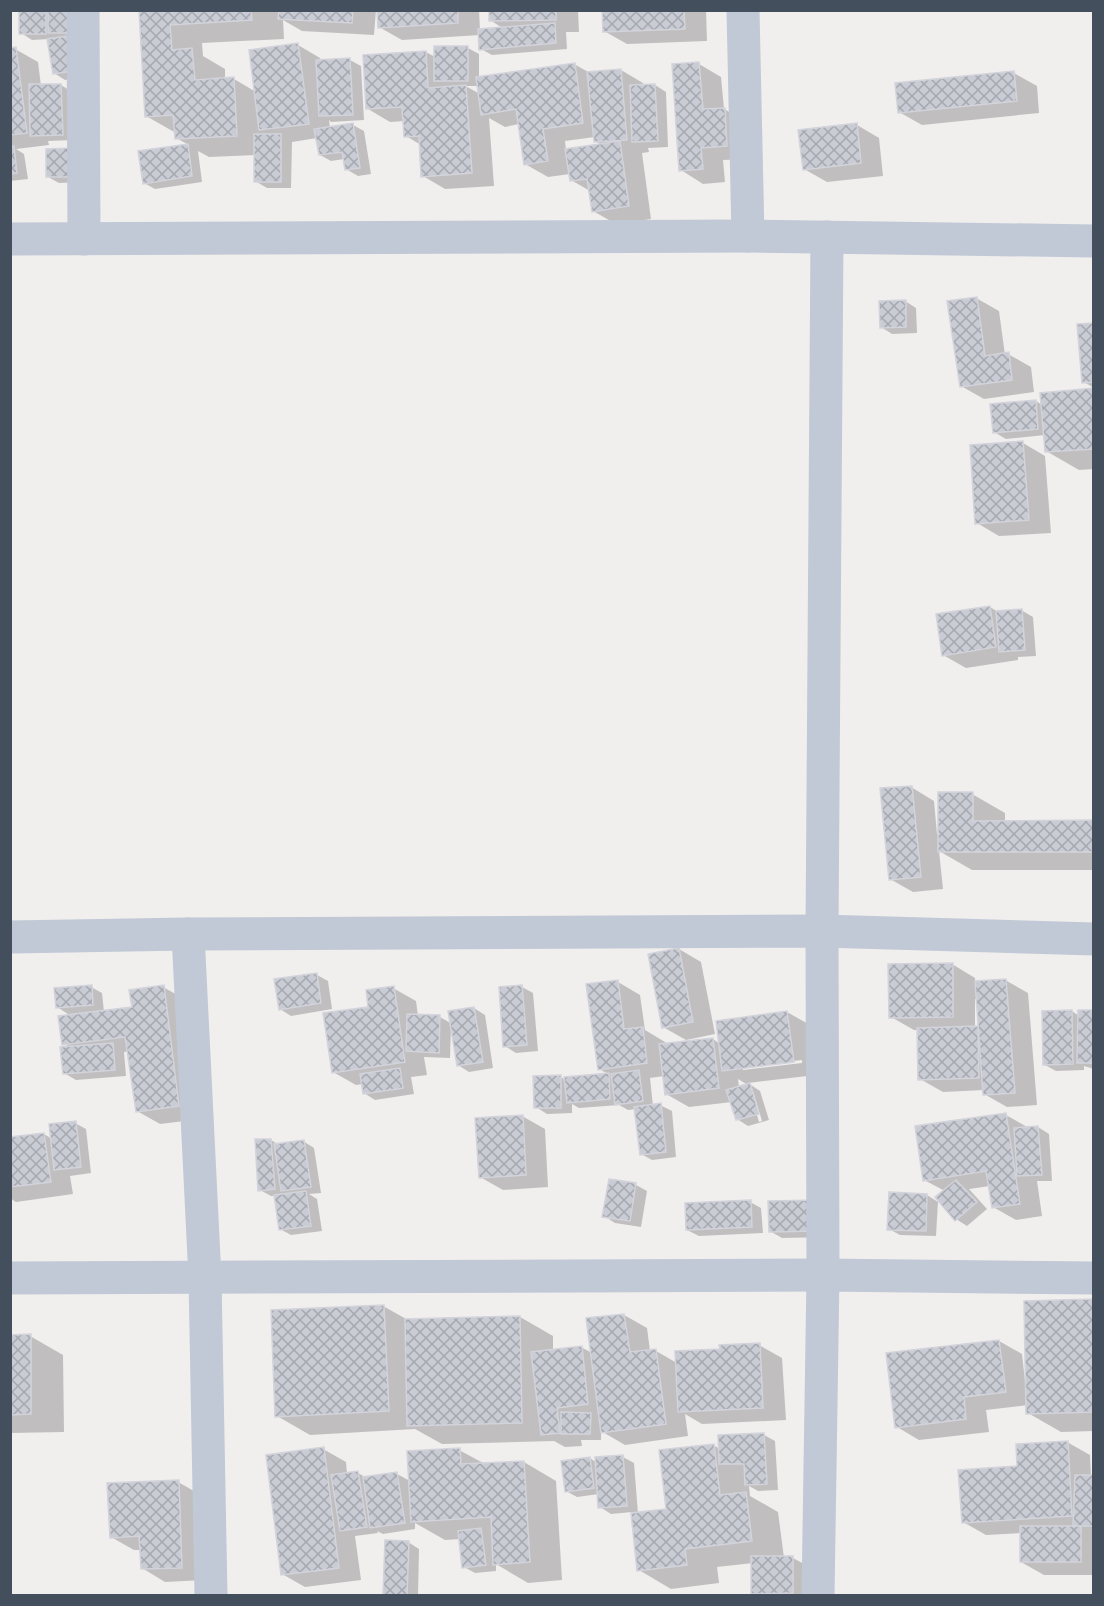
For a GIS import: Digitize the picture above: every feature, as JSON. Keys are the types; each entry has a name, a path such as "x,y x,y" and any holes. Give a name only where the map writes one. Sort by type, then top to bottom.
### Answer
{"street":[{"path":"83,10 84,239"},
{"path":"743,10 748,236"},
{"path":"10,239 748,236 1094,241"},
{"path":"818,1596 823,1275 822,931 827,237"},
{"path":"10,937 822,931 1094,939"},
{"path":"188,934 205,1278 211,1596"},
{"path":"10,1278 823,1275 1094,1278"}],"building":[{"path":"19,10 46,10 46,34 19,34"},
{"path":"48,10 73,10 72,33 48,33"},
{"path":"139,10 251,10 252,20 170,25 172,50 192,48 195,80 234,77 237,136 175,139 173,115 145,117"},
{"path":"279,10 353,10 352,23 278,19"},
{"path":"377,10 458,10 458,23 378,28"},
{"path":"489,10 556,10 556,20 489,21"},
{"path":"602,10 684,10 685,29 603,32"},
{"path":"555,23 556,43 479,50 478,29"},
{"path":"75,35 80,70 53,74 47,39"},
{"path":"298,43 309,124 259,130 249,50"},
{"path":"434,46 468,46 468,81 434,81"},
{"path":"16,47 27,133 10,135 10,48"},
{"path":"426,51 428,88 466,85 472,173 421,177 419,136 404,137 402,107 366,109 363,55"},
{"path":"350,58 353,115 319,116 316,60"},
{"path":"699,62 703,109 725,108 727,146 701,148 703,169 679,171 672,64"},
{"path":"575,63 583,123 543,129 548,161 524,165 516,109 481,115 476,77"},
{"path":"621,69 627,140 594,142 587,72"},
{"path":"1014,71 1017,101 898,113 895,83"},
{"path":"29,84 61,84 63,135 30,136"},
{"path":"655,84 658,141 632,142 630,85"},
{"path":"353,123 360,168 345,170 342,152 319,155 314,129"},
{"path":"857,123 861,163 803,170 798,130"},
{"path":"254,134 281,134 281,182 254,182"},
{"path":"620,141 629,206 592,212 587,179 570,181 565,149"},
{"path":"188,144 192,176 143,184 138,151"},
{"path":"10,146 14,146 17,173 10,174"},
{"path":"71,148 72,177 46,177 46,149"},
{"path":"977,297 985,356 1009,352 1012,380 960,387 947,301"},
{"path":"906,300 906,327 880,328 879,301"},
{"path":"1094,323 1094,382 1082,383 1077,324"},
{"path":"1094,388 1094,449 1045,452 1040,393"},
{"path":"1036,400 1038,429 993,433 990,404"},
{"path":"1023,441 1029,520 975,524 970,445"},
{"path":"990,606 996,647 942,656 936,614"},
{"path":"1022,609 1025,650 999,652 996,611"},
{"path":"912,786 921,877 889,880 880,788"},
{"path":"938,792 973,792 973,821 1094,820 1094,852 938,852"},
{"path":"679,948 693,1022 662,1028 648,954"},
{"path":"953,963 953,1017 889,1018 888,964"},
{"path":"317,973 321,1003 279,1010 274,979"},
{"path":"1006,979 1015,1093 983,1095 975,981"},
{"path":"618,980 624,1029 643,1027 647,1063 598,1070 586,984"},
{"path":"92,985 93,1005 56,1008 54,988"},
{"path":"164,985 179,1106 136,1112 125,1037 62,1045 58,1016 132,1007 129,990"},
{"path":"522,985 527,1045 503,1047 499,987"},
{"path":"394,986 405,1062 332,1073 323,1013 368,1007 366,990"},
{"path":"474,1007 483,1062 457,1066 448,1011"},
{"path":"1072,1010 1073,1064 1043,1065 1042,1011"},
{"path":"1078,1010 1094,1010 1094,1063 1077,1063"},
{"path":"787,1011 794,1062 722,1071 716,1021"},
{"path":"407,1014 440,1015 439,1053 406,1051"},
{"path":"978,1026 979,1078 918,1080 917,1028"},
{"path":"713,1038 719,1088 665,1095 659,1044"},
{"path":"113,1043 115,1070 63,1074 60,1047"},
{"path":"400,1068 403,1088 363,1094 360,1074"},
{"path":"639,1070 643,1101 615,1105 611,1074"},
{"path":"609,1073 610,1099 567,1103 564,1077"},
{"path":"561,1075 561,1108 534,1108 533,1076"},
{"path":"750,1083 759,1114 736,1120 726,1090"},
{"path":"661,1103 666,1152 640,1155 634,1107"},
{"path":"1006,1113 1020,1204 992,1208 986,1171 923,1181 915,1126"},
{"path":"523,1115 526,1175 479,1178 475,1118"},
{"path":"76,1121 81,1167 54,1170 49,1124"},
{"path":"1038,1126 1042,1175 1017,1176 1014,1128"},
{"path":"44,1133 51,1182 10,1187 10,1137"},
{"path":"255,1139 271,1139 275,1189 258,1191"},
{"path":"304,1140 311,1187 281,1191 274,1144"},
{"path":"609,1179 636,1183 630,1221 602,1217"},
{"path":"956,1180 977,1202 955,1221 935,1197"},
{"path":"306,1191 311,1226 279,1230 274,1195"},
{"path":"889,1192 927,1194 926,1231 887,1230"},
{"path":"751,1200 752,1227 686,1230 685,1203"},
{"path":"819,1200 819,1231 769,1232 768,1201"},
{"path":"1094,1299 1094,1412 1026,1414 1024,1301"},
{"path":"384,1305 389,1411 275,1417 271,1310"},
{"path":"624,1314 630,1352 656,1349 666,1424 601,1433 586,1318"},
{"path":"520,1316 522,1423 407,1426 405,1319"},
{"path":"31,1334 31,1414 10,1415 10,1335"},
{"path":"999,1340 1006,1392 964,1397 966,1419 895,1428 886,1353"},
{"path":"760,1343 763,1408 678,1412 675,1351 720,1349 719,1345"},
{"path":"582,1346 588,1404 557,1408 560,1433 541,1435 531,1352"},
{"path":"561,1412 591,1413 590,1434 561,1434"},
{"path":"764,1433 767,1484 745,1485 744,1464 719,1464 718,1435"},
{"path":"1068,1441 1072,1516 962,1523 958,1470 1017,1466 1016,1444"},
{"path":"714,1444 720,1495 746,1492 752,1541 685,1549 687,1565 637,1571 631,1513 666,1509 659,1450"},
{"path":"324,1447 339,1568 281,1575 266,1455"},
{"path":"460,1448 461,1464 524,1461 530,1562 493,1565 491,1517 411,1522 407,1451"},
{"path":"623,1455 627,1506 598,1508 595,1457"},
{"path":"590,1457 594,1488 565,1492 561,1461"},
{"path":"358,1471 367,1527 340,1531 331,1475"},
{"path":"397,1472 405,1523 370,1528 363,1477"},
{"path":"1075,1475 1094,1475 1094,1526 1073,1526"},
{"path":"179,1480 182,1568 141,1569 139,1536 110,1538 107,1483"},
{"path":"1020,1526 1081,1526 1081,1562 1020,1562"},
{"path":"481,1528 486,1565 462,1568 458,1531"},
{"path":"385,1540 409,1541 407,1596 383,1595"},
{"path":"751,1556 793,1556 793,1593 751,1594"}]}
